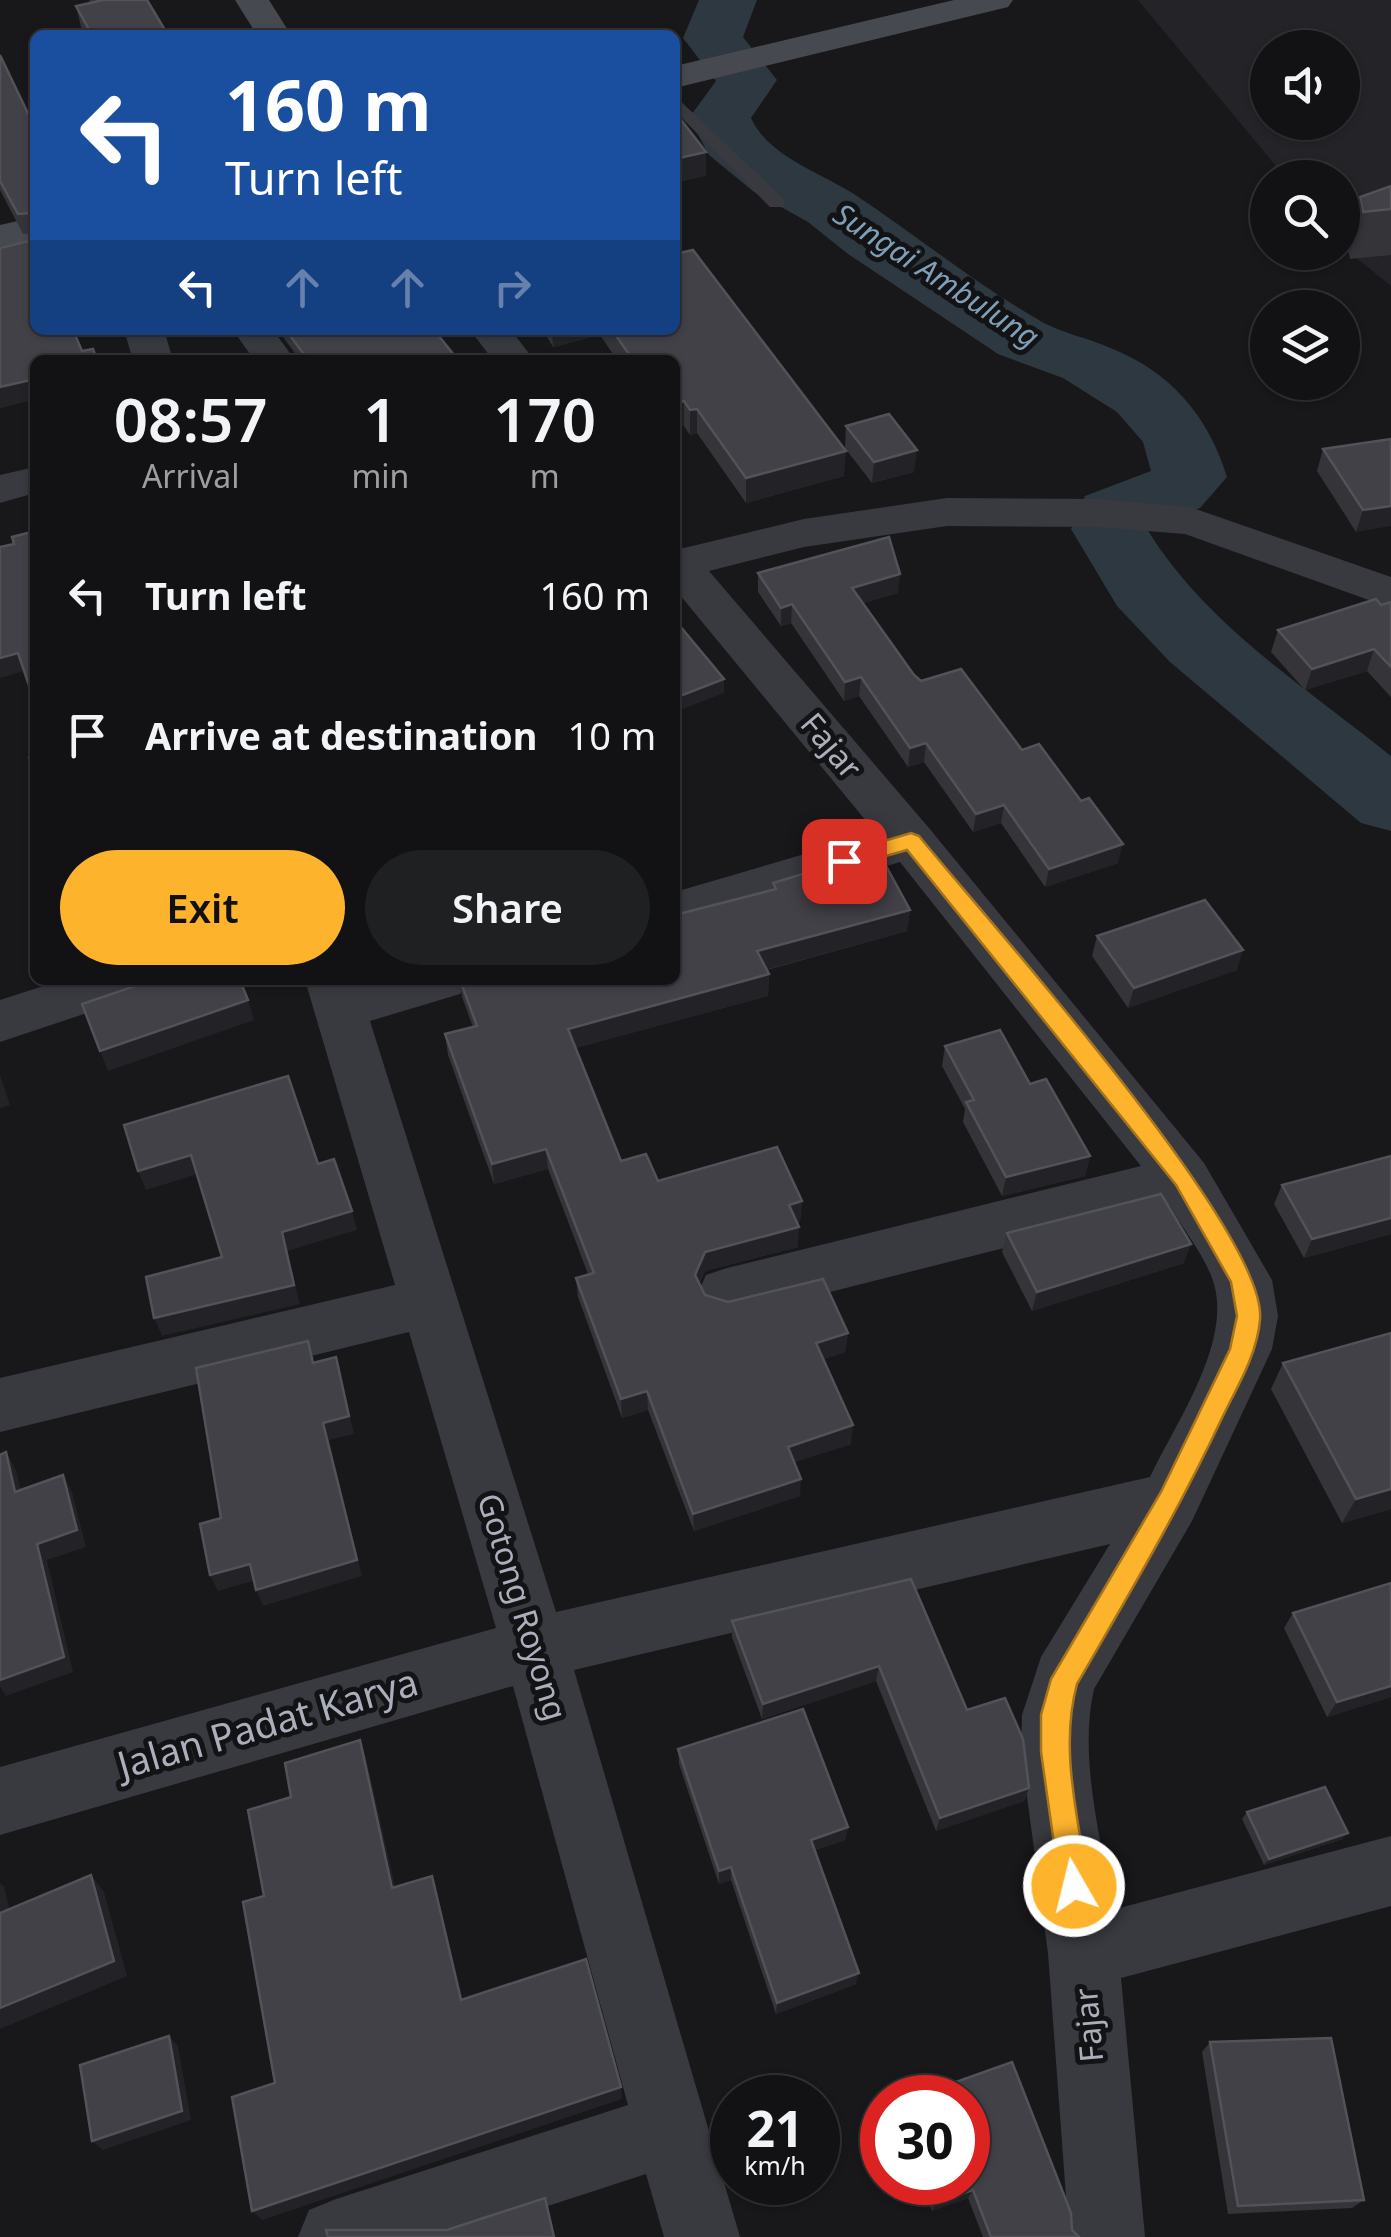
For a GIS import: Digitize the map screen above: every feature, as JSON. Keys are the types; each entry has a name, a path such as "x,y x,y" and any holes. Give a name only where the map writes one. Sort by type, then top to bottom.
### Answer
{"main road":[{"path":"252,0 271,30"},
{"path":"680,76 996,0"},
{"path":"0,236 30,229"},
{"path":"0,254 30,247"}],"street":[{"path":"256,335 271,355"},
{"path":"494,335 510,355"},
{"path":"0,489 30,481"},
{"path":"680,561 804,533 947,512 1098,513 1190,521 1391,593"},
{"name":"Fajar","path":"680,566 911,841 1184,1178 1242,1280 1249,1316 1242,1349 1170,1501 1064,1679 1055,1715 1055,1752 1084,1954 1107,2237"},
{"path":"680,910 911,841"},
{"path":"0,1021 110,985"},
{"path":"336,995 405,985"},
{"name":"Gotong Royong","path":"336,995 536,1648 702,2237"},
{"path":"727,1293 1184,1178"},
{"path":"0,1405 431,1302"},
{"name":"Jalan Padat Karya","path":"0,1801 536,1648 1170,1501"},
{"path":"1084,1954 1391,1871"},
{"path":"336,2237 673,2128"}],"lane":[{"path":"680,106 777,202"}],"shaded area":[{"path":"1138,0 1391,0 1391,286 1360,261 1360,160 1271,160 1254,140 1360,140 1360,30 1250,30 1250,135"}],"building":[{"path":"147,0 165,30 89,30 76,6 99,1"},
{"path":"0,55 30,118 30,213 18,214 0,181"},
{"path":"680,118 706,152 680,158"},
{"path":"1391,186 1391,209 1363,212 1360,197"},
{"path":"30,241 30,335 75,335 82,351 93,349 95,355 30,355 30,380 0,387 0,248"},
{"path":"693,250 846,451 746,478 697,409 690,410 684,401 680,402 680,355 630,355 616,335 680,335 680,253"},
{"path":"290,335 438,335 454,355 304,355"},
{"path":"889,414 917,450 874,462 846,426"},
{"path":"1391,439 1391,506 1363,510 1323,449"},
{"path":"30,532 30,688 18,653 0,658 0,547 14,544 12,537"},
{"path":"889,537 900,574 852,588 914,675 921,681 961,669 1022,750 1039,744 1081,801 1089,798 1123,844 1049,869 1004,805 976,814 926,743 910,748 861,677 845,682 792,604 781,608 758,573"},
{"path":"1376,599 1381,605 1391,602 1391,667 1374,649 1312,669 1278,630"},
{"path":"680,626 724,679 680,696"},
{"path":"878,851 910,910 757,951 769,974 568,1029 621,1161 646,1154 658,1181 777,1147 802,1201 789,1205 799,1227 705,1252 695,1275 705,1295 728,1302 823,1279 848,1333 816,1343 853,1425 788,1447 801,1479 693,1514 647,1391 621,1399 576,1278 594,1273 546,1149 492,1164 445,1034 477,1026 462,985 680,985 680,914 776,889 773,883"},
{"path":"1205,900 1243,950 1134,988 1097,936"},
{"path":"138,985 242,985 248,1000 100,1051 82,1004"},
{"path":"1000,1030 1030,1084 1046,1079 1090,1156 1006,1177 966,1102 974,1100 945,1046"},
{"path":"288,1076 318,1164 334,1159 352,1211 282,1232 294,1285 154,1318 146,1277 222,1257 191,1155 138,1171 124,1125"},
{"path":"1391,1156 1391,1218 1312,1239 1282,1185"},
{"path":"1161,1194 1191,1244 1037,1292 1007,1233"},
{"path":"1391,1333 1391,1489 1356,1499 1283,1363"},
{"path":"308,1341 313,1363 336,1357 349,1416 323,1423 357,1560 256,1590 250,1564 210,1575 200,1524 221,1518 196,1368"},
{"path":"6,1452 15,1492 63,1475 77,1530 37,1544 64,1657 0,1680 0,1455"},
{"path":"911,1579 967,1710 1005,1698 1023,1739 1029,1788 940,1818 879,1666 763,1704 732,1621"},
{"path":"1391,1583 1391,1686 1337,1702 1293,1613"},
{"path":"803,1709 848,1827 811,1840 859,1973 777,2003 731,1867 719,1871 678,1749"},
{"path":"360,1740 392,1888 432,1876 461,2000 586,1959 621,2087 252,2211 232,2097 275,2083 243,1902 264,1896 248,1810 291,1797 285,1763"},
{"path":"1325,1787 1348,1833 1269,1859 1247,1812"},
{"path":"91,1875 114,1961 0,2008 0,1913"},
{"path":"169,2036 182,2111 92,2141 80,2065"},
{"path":"1331,2038 1364,2200 1238,2206 1210,2042"},
{"path":"1012,2062 1071,2213 1072,2230 1079,2237 991,2237 979,2205 990,2205 990,2075 975,2075"},
{"path":"545,2198 554,2237 328,2237 326,2230 447,2230"}],"waterway":[{"name":"Sungai Ambulung","path":"728,0 713,38 747,80 720,118 731,142 777,178 831,208 871,240 1022,339 1088,363 1142,397 1178,436 1190,477 1174,491 1112,513 1109,529 1144,588 1198,643 1391,801"}],"route":[{"path":"844,861 911,841 1184,1178 1242,1280 1249,1316 1242,1349 1170,1501 1064,1679 1055,1715 1055,1752 1074,1886"}]}
